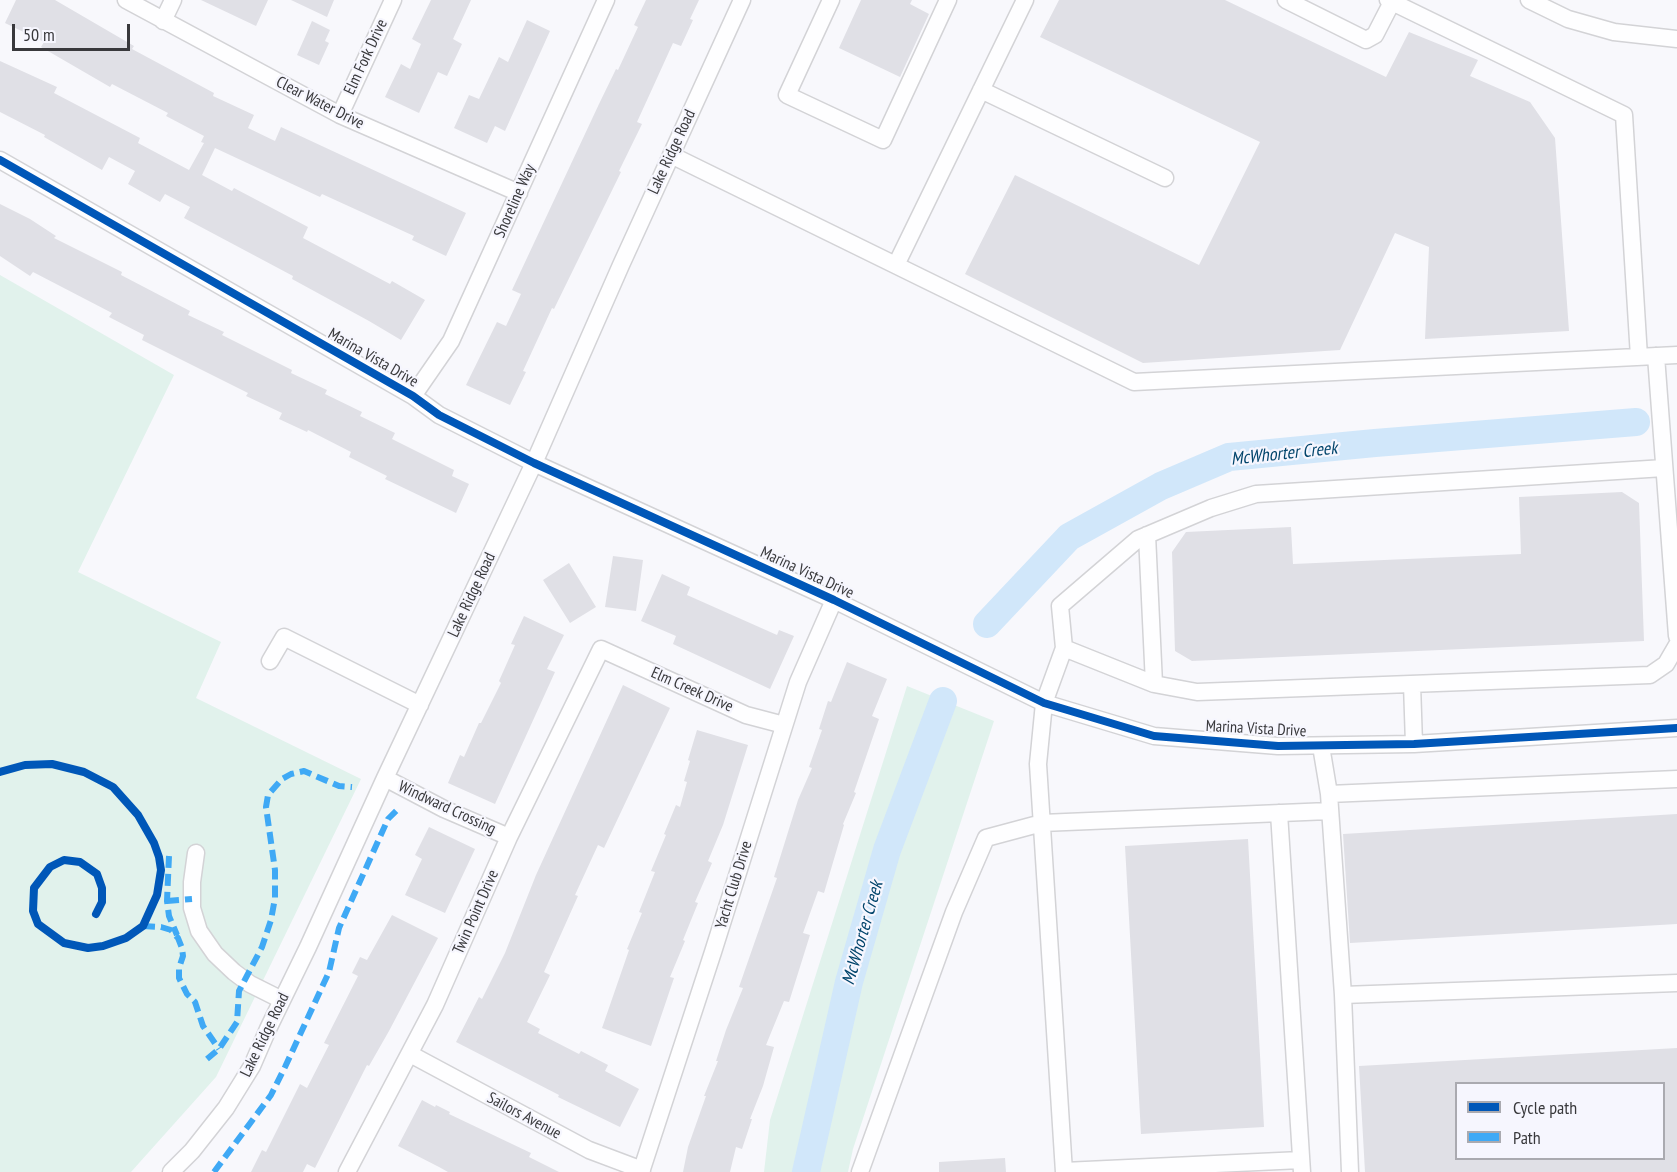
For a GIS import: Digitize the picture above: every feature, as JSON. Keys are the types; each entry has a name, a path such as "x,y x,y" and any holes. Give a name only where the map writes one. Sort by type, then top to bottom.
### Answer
{"street":[{"name":"Clear Water Drive","path":"126,0 340,115 519,193"},
{"path":"163,21 173,0"},
{"name":"Elm Fork Drive","path":"340,115 393,0"},
{"name":"Shoreline Way","path":"413,396 451,341 606,0"},
{"name":"Lake Ridge Road","path":"171,1172 226,1108 252,1066 534,463 742,0"},
{"path":"831,0 787,95 883,140 948,0"},
{"path":"896,265 1025,0"},
{"path":"1286,0 1366,40 1375,35 1390,1 1624,115 1648,356 1664,468 1677,636"},
{"path":"1529,0 1568,19 1614,32 1677,39"},
{"path":"981,90 1164,178"},
{"path":"671,155 1134,382 1677,355"},
{"name":"Marina Vista Drive","path":"0,160 413,396 439,415 534,463 834,600 1044,703 1154,736 1278,746 1414,744 1677,728"},
{"path":"1280,813 1302,1166 1064,1171 1038,764 1044,703 1064,648 1060,606 1138,539 1211,508 1256,494 1664,468"},
{"path":"1147,535 1154,684"},
{"name":"Yacht Club Drive","path":"642,1171 798,681 834,600"},
{"path":"270,662 284,637 420,705"},
{"path":"1064,648 1154,684 1197,692 1650,675 1666,664 1677,645"},
{"name":"Elm Creek Drive","path":"601,649 746,715 784,725"},
{"name":"Twin Point Drive","path":"347,1172 435,1005 509,837 601,649"},
{"path":"1412,684 1414,744"},
{"path":"1322,746 1329,794 1343,995 1350,1172"},
{"name":"Windward Crossing","path":"385,778 444,809 509,837"},
{"path":"1329,794 1677,779"},
{"path":"860,1172 954,912 986,838 1042,822 1329,811"},
{"path":"196,853 192,882 192,908 199,931 214,954 234,972 250,984 282,1000"},
{"path":"1343,995 1677,983"},
{"name":"Sailors Avenue","path":"410,1054 589,1150 642,1171"}],"shaded area":[{"path":"0,275 174,375 78,572 221,642 196,698 361,779 216,1077 131,1172 0,1172"},
{"path":"907,686 994,721 853,1149 848,1172 764,1172 770,1120"}],"building":[{"path":"16,0 55,0 134,46 132,49 214,93 213,96 254,115 248,128 275,141 281,127 466,213 446,256 412,240 414,236 322,194 320,197 215,148 202,175 232,191 234,188 308,227 303,238 390,284 392,281 425,300 401,340 292,279 293,276 184,218 190,207 165,194 160,202 128,184 135,171 109,157 102,170 44,137 45,135 0,112 0,61 57,87 54,93 140,138 138,143 189,170 204,143 201,142 204,136 166,116 168,113 112,84 110,87 41,47 44,42 5,23"},
{"path":"201,0 268,0 256,26"},
{"path":"291,0 334,0 327,17"},
{"path":"431,0 471,0 453,39 462,44 447,76 438,72 419,113 385,97 401,64 410,69 421,44 412,39"},
{"path":"646,0 699,0 681,46 673,43 637,122 642,124 619,171 621,172 554,309 552,308 510,405 466,385 497,322 506,326 521,294 512,290 599,104 638,27 634,25"},
{"path":"861,0 912,0 910,4 929,14 900,77 839,48"},
{"path":"1059,0 1225,0 1386,77 1409,32 1478,60 1470,76 1530,102 1555,138 1569,331 1425,339 1429,247 1395,233 1340,350 1143,363 965,274 1015,175 1199,265 1260,142 1040,37"},
{"path":"527,20 550,31 505,131 495,126 487,143 454,128 469,95 479,99 499,57 508,62"},
{"path":"312,21 330,30 325,41 329,43 319,65 297,55"},
{"path":"0,204 30,219 56,236 54,238 122,272 121,275 190,311 188,315 224,332 222,335 327,390 325,394 362,412 360,416 395,433 392,439 454,470 452,476 469,484 456,513 385,479 387,476 349,457 351,452 308,430 307,432 279,419 282,413 246,396 248,393 142,340 144,335 109,317 112,313 33,272 30,276 0,256"},
{"path":"1622,492 1639,503 1644,641 1192,661 1175,651 1172,552 1186,532 1291,527 1293,564 1521,554 1519,497"},
{"path":"613,556 643,560 636,611 605,607"},
{"path":"569,563 596,607 570,623 543,580"},
{"path":"662,574 690,587 687,595 777,635 779,630 794,636 770,689 673,644 676,636 641,621"},
{"path":"524,616 564,635 547,669 555,672 495,804 448,783 460,755 464,757 501,683 499,681 515,645 511,644"},
{"path":"847,662 887,679 872,716 879,719 854,792 856,793 843,824 824,893 818,891 803,933 810,935 789,1002 784,1001 766,1045 774,1047 763,1086 750,1119 752,1119 742,1149 736,1147 730,1172 683,1172 688,1147 706,1096 704,1096 743,988 739,987 777,878 774,877 798,800 812,768 809,767 822,730 819,729 828,701 831,702"},
{"path":"623,685 670,708 604,848 598,845 575,895 578,896 544,972 550,975 527,1022 540,1029 538,1033 579,1054 581,1051 608,1065 605,1071 639,1089 620,1127 558,1097 559,1095 456,1042 479,997 482,999 505,953 536,875"},
{"path":"697,730 748,745 723,825 708,861 712,863 695,902 698,903 670,977 674,978 651,1046 602,1028 629,950 627,949 642,913 639,912 655,872 651,871 666,835 664,834 676,805 680,807 687,782 684,781 690,761 688,760"},
{"path":"1677,814 1677,924 1350,943 1343,834"},
{"path":"429,827 475,849 445,913 405,895 422,859 415,855"},
{"path":"1248,839 1264,1127 1141,1134 1125,846"},
{"path":"392,915 438,938 389,1031 369,1066 367,1065 315,1168 307,1164 303,1172 251,1172 262,1150 266,1152 300,1084 307,1088 329,1045 324,1043 358,976 352,973 360,957 367,960"},
{"path":"1677,1048 1677,1172 1365,1172 1359,1066"},
{"path":"422,1100 531,1153 529,1157 559,1172 448,1172 398,1146"},
{"path":"1005,1158 1006,1172 939,1172 939,1162"}],"waterway":[{"name":"McWhorter Creek","path":"987,624 1069,537 1161,486 1229,457 1636,422"},
{"name":"McWhorter Creek","path":"806,1172 849,982 887,850 943,701"}],"marked path":[{"path":"207,1059 219,1049 237,1022 239,991 262,947 271,920 275,898 275,870 266,807 268,795 282,779 304,771 339,786 352,787"},
{"path":"214,1172 271,1095 329,972 339,928 388,819 397,810"},
{"path":"169,856 167,901 169,916 177,935"},
{"path":"167,901 192,899"},
{"path":"143,926 171,930 178,938 183,956 179,978 187,994 195,1002 203,1026 219,1049"}],"cycle path":[{"path":"0,160 413,396 439,415 534,463 834,600 1044,703 1154,736 1278,746 1414,744 1677,728"},
{"path":"0,772 25,765 52,764 84,772 113,787 138,815 154,843 161,870 157,895 143,926 126,938 103,946 88,948 64,943 38,924 33,911 34,888 50,867 64,860 80,862 97,874 102,888 102,902 96,914"}]}
